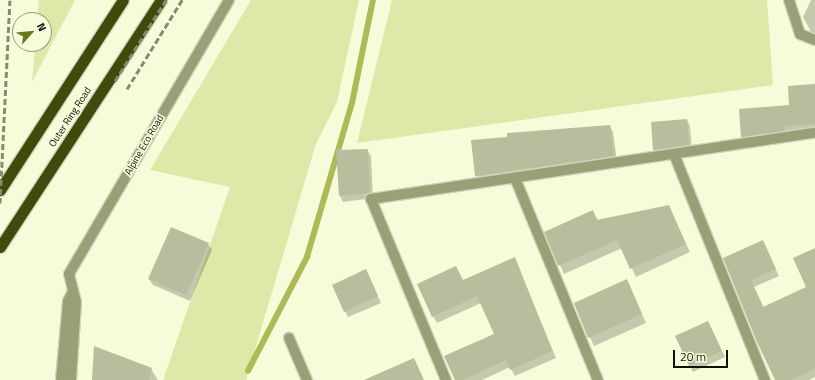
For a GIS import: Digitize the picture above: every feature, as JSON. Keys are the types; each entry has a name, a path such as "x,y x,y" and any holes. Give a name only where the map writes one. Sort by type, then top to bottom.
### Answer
{"highway":[{"name":"Outer Ring Road","path":"0,190 123,0"},
{"name":"Outer Ring Road","path":"0,247 161,0"}],"street":[{"name":"Alpine Eco Road","path":"71,380 76,306 69,274 229,0"},
{"path":"789,0 800,34 815,40"},
{"path":"446,380 371,199 815,133"},
{"path":"674,154 765,380"},
{"path":"515,178 598,380"},
{"name":"Alpine Eco Road","path":"61,380 68,301 72,293"},
{"path":"289,338 307,380"}],"green space":[{"path":"39,0 75,0 52,44 52,12 38,12"},
{"path":"251,0 359,0 337,102 316,144 246,380 163,380 230,187 150,170"},
{"path":"392,0 767,0 773,85 357,143"},
{"path":"34,52 48,52 32,82"}],"building":[{"path":"815,84 815,124 784,126 785,131 741,137 739,109 789,105 788,86"},
{"path":"687,119 689,145 653,150 651,122"},
{"path":"610,125 614,156 475,176 471,140 507,137 507,133"},
{"path":"368,149 370,193 339,196 336,150"},
{"path":"669,205 686,244 630,269 617,240 558,266 544,232 593,210 597,220"},
{"path":"171,227 209,243 186,295 148,279"},
{"path":"763,240 776,269 751,280 763,307 806,287 793,258 815,248 815,369 790,380 775,380 757,342 723,258"},
{"path":"515,257 552,351 510,370 506,360 462,380 455,380 444,356 494,334 477,296 432,317 417,284 456,266 463,280"},
{"path":"366,269 378,296 344,312 332,285"},
{"path":"627,279 642,314 588,338 574,303"},
{"path":"708,321 722,351 689,366 675,336"},
{"path":"94,346 152,368 149,380 92,380"},
{"path":"414,358 424,380 364,380"}],"waterway":[{"path":"248,371 307,257 352,103 373,0"}],"railway":[{"path":"0,203 10,0"},
{"path":"115,81 166,0"},
{"path":"127,89 182,0"}]}
